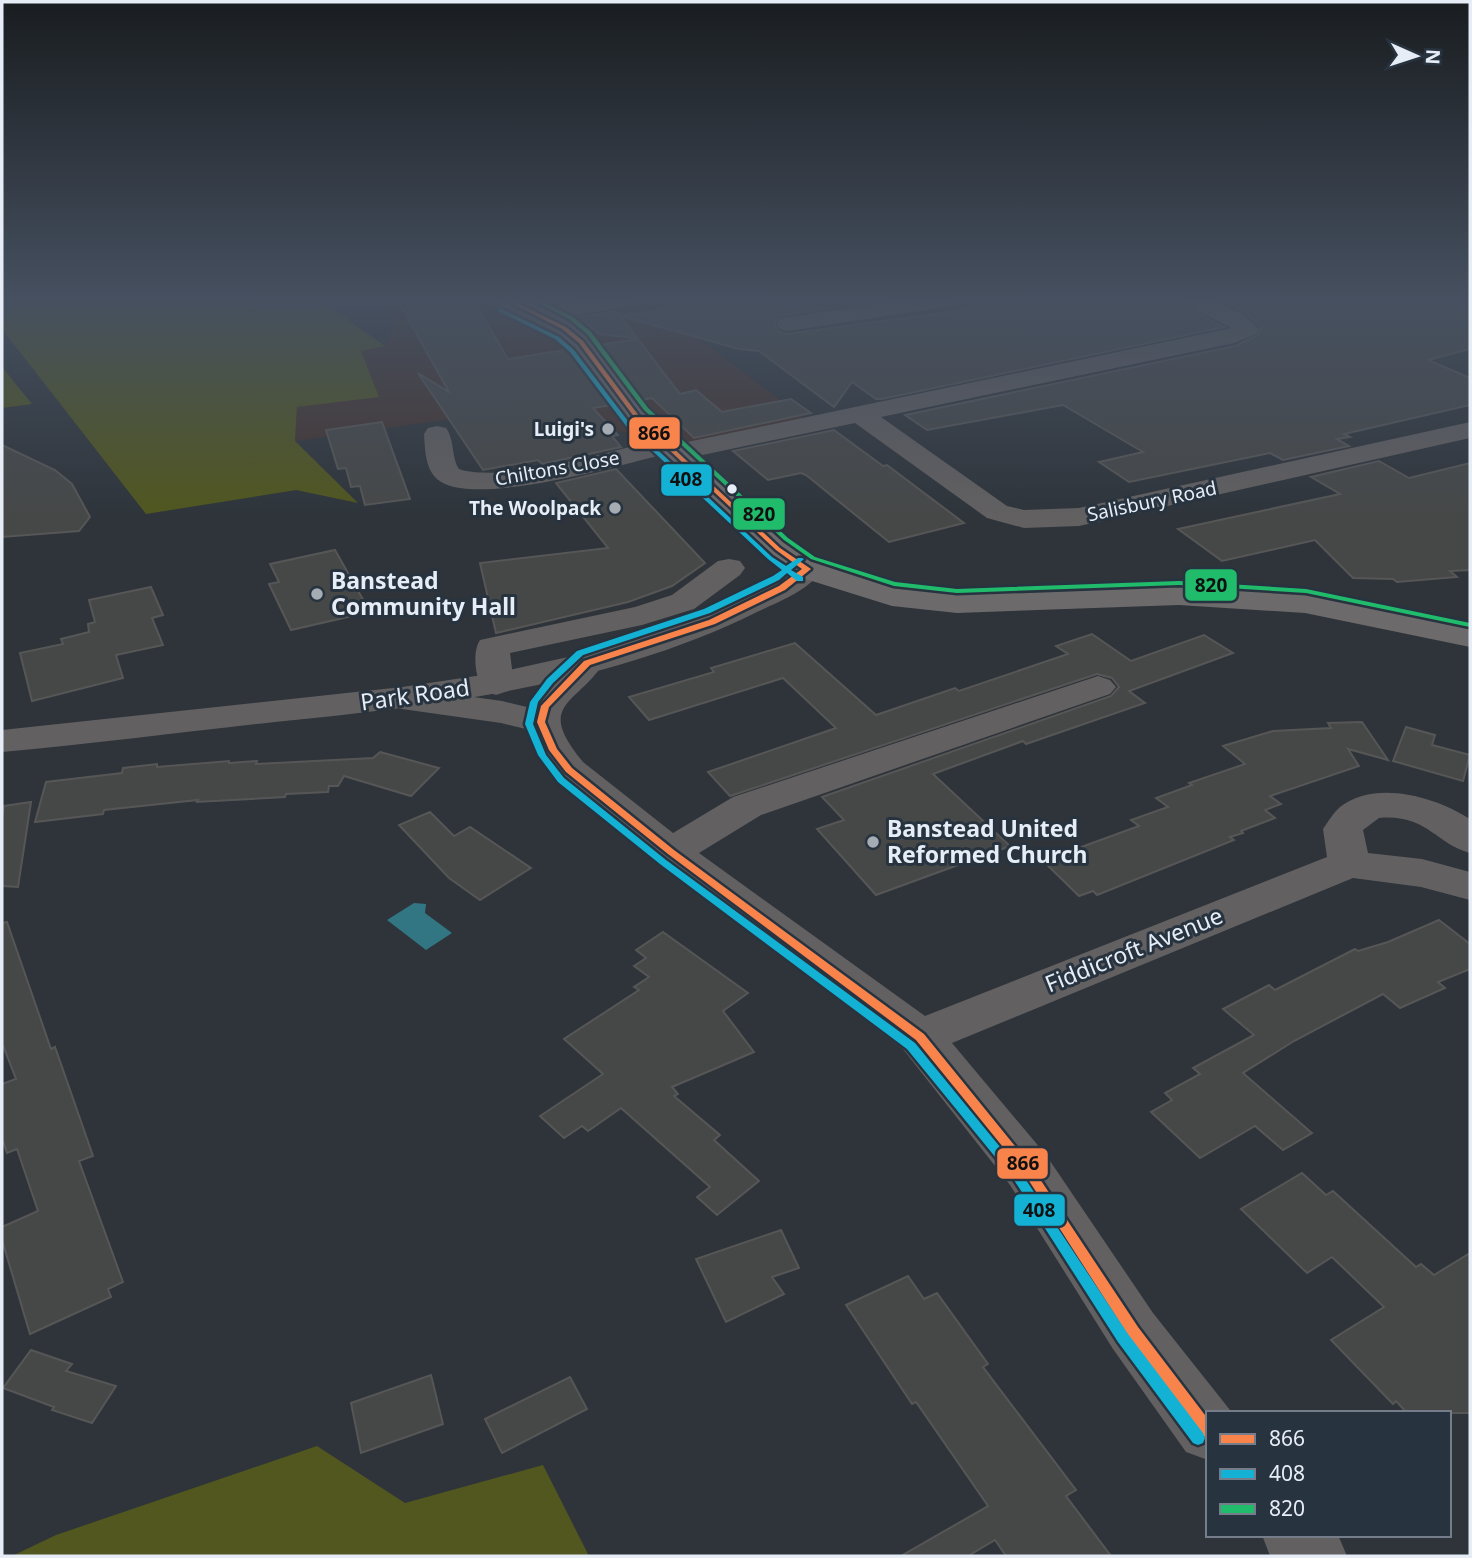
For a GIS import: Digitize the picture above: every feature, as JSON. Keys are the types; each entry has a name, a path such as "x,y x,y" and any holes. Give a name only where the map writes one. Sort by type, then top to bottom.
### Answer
{"main road":[{"path":"601,372 622,402 778,549 807,569 892,596 957,603 1179,595 1305,603 1470,637"}],"street":[{"path":"670,449 859,414 1060,372"},
{"name":"Salisbury Road","path":"859,414 991,509 1024,519 1052,520 1079,517 1470,430"},
{"name":"Chiltons Close","path":"437,434 441,465 449,475 460,480 479,481 544,474 670,449"},
{"path":"496,684 492,647 642,615 682,602 729,568"},
{"name":"Park Road","path":"2,741 402,698 496,684 587,663 712,622 782,588 807,569"},
{"path":"682,602 712,622"},
{"path":"587,663 545,706 541,722 553,750 569,770 671,852 920,1037 1028,1170 1133,1331 1206,1428"},
{"path":"671,852 747,806 1098,687"},
{"path":"402,698 502,712 541,722"},
{"path":"1349,864 1343,829 1355,814 1374,807 1403,806 1442,817 1470,840"},
{"name":"Fiddicroft Avenue","path":"920,1037 1349,864 1469,882"},
{"path":"1296,1537 1314,1556"}],"shaded area":[{"path":"337,372 743,372 806,420 692,444 617,431 542,443 523,409 295,441 297,407"}],"green space":[{"path":"2,372 6,372 32,404 2,408"},
{"path":"35,372 369,372 379,397 297,407 295,441 358,503 296,490 146,514"},
{"path":"317,1446 405,1503 543,1465 589,1556 12,1556 56,1535"}],"water":[{"path":"414,903 426,904 425,913 452,933 426,950 387,920"}],"building":[{"path":"438,372 588,372 612,405 593,408 618,435 612,436 621,447 542,464 538,460 483,470 418,373 449,392"},
{"path":"619,372 663,372 680,394 696,390 722,412 791,399 811,413 694,438 652,398 641,400"},
{"path":"787,372 1012,372 882,399 876,399 852,382 834,407"},
{"path":"1112,372 1455,372 1470,378 1470,405 1344,434 1350,437 1337,439 1349,446 1283,460 1270,453 1129,482 1099,462 1143,452 1063,405 927,430 905,415"},
{"path":"382,422 410,499 365,505 360,486 351,487 346,468 338,469 326,430"},
{"path":"834,430 883,466 887,465 964,523 889,542 806,475 801,473 768,480 733,451"},
{"path":"2,445 55,470 72,484 90,517 79,531 2,537"},
{"path":"1379,461 1409,478 1470,463 1470,570 1450,571 1457,577 1397,582 1393,579 1353,578 1315,540 1222,561 1178,529 1340,494 1311,477"},
{"path":"616,469 705,563 672,586 628,602 496,633 480,563 608,548 556,483"},
{"name":"Banstead Community Hall","path":"335,550 365,603 347,607 352,616 291,630 269,584 279,582 270,564"},
{"path":"151,587 163,615 152,618 163,645 116,655 123,678 32,701 20,653 63,644 61,639 89,632 88,624 95,622 89,600"},
{"path":"1092,634 1131,661 1204,635 1233,653 1129,691 1145,703 1026,744 1023,741 933,774 1010,846 876,895 817,829 844,820 822,797 1111,696 1119,687 1112,678 1097,674 730,796 708,772 836,728 783,678 649,720 629,697 714,672 711,668 795,643 876,715 955,688 959,691 1068,654 1056,646"},
{"path":"1362,722 1388,760 1348,749 1359,766 1270,796 1281,804 1265,810 1275,818 1230,837 1234,840 1097,895 1093,891 1079,896 1043,861 1139,826 1131,820 1168,807 1156,798 1192,785 1189,783 1245,764 1223,746 1273,731 1331,728 1328,723"},
{"path":"1406,727 1435,735 1432,745 1470,755 1463,781 1393,761"},
{"path":"380,752 439,768 411,796 344,776 338,786 329,786 328,792 286,794 285,797 197,802 198,800 104,810 103,814 35,822 46,782 122,773 123,768 157,764 157,767 229,761 257,761 256,764 373,758"},
{"path":"31,802 18,887 2,886 4,806"},
{"path":"430,812 454,836 470,827 531,868 480,900 449,878 399,825"},
{"path":"1439,920 1470,944 1470,969 1438,982 1445,988 1400,1008 1383,994 1294,1041 1243,1073 1312,1133 1283,1150 1255,1126 1200,1158 1151,1112 1172,1100 1165,1093 1200,1074 1193,1068 1254,1035 1223,1009 1269,985 1275,990 1355,949 1358,951 1388,942"},
{"path":"7,922 51,1049 55,1047 93,1156 79,1161 123,1282 108,1289 111,1297 30,1334 2,1240 2,1227 38,1211 17,1149 7,1153 2,1138 2,1084 16,1079 2,1043 2,923"},
{"path":"663,932 748,993 723,1011 754,1052 672,1087 678,1094 674,1096 720,1135 714,1140 759,1181 717,1215 697,1197 710,1187 621,1108 588,1131 582,1126 564,1138 540,1116 603,1074 564,1039 639,990 634,987 649,977 634,966 646,958 636,950"},
{"path":"1302,1173 1326,1195 1333,1191 1416,1267 1421,1264 1434,1275 1470,1253 1470,1413 1405,1411 1396,1401 1393,1404 1331,1340 1384,1307 1332,1257 1307,1273 1241,1209"},
{"path":"781,1230 799,1268 772,1277 784,1294 726,1322 696,1259"},
{"path":"908,1276 924,1299 937,1293 988,1364 983,1367 1076,1490 1066,1496 1111,1556 1006,1556 995,1540 968,1556 901,1556 988,1506 916,1402 912,1404 846,1305"},
{"path":"31,1350 72,1364 66,1371 116,1386 92,1423 52,1410 54,1407 3,1388"},
{"path":"431,1375 443,1424 361,1453 351,1403"},
{"path":"570,1377 587,1409 502,1453 485,1419"}],"transit line":[{"name":"408","path":"588,372 629,426 770,558 800,579"},
{"name":"866","path":"603,372 637,417 778,549 807,569"},
{"name":"820","path":"618,372 646,409 786,539 813,558 894,584 957,591 1179,583 1306,591 1470,625"},
{"name":"408","path":"800,559 776,578 707,611 580,653 550,681 534,702 529,724 542,755 561,780 663,862 911,1046 1018,1177 1123,1338 1198,1438"},
{"name":"866","path":"807,569 782,588 712,622 587,663 545,706 541,722 553,750 569,770 671,852 920,1037 1028,1170 1133,1331 1206,1428"}],"place":[{"name":"Luigi's","path":"608,429"},
{"name":"The Woolpack","path":"615,508"},
{"name":"Banstead Community Hall","path":"317,594"},
{"name":"Banstead United Reformed Church","path":"873,842"}]}
